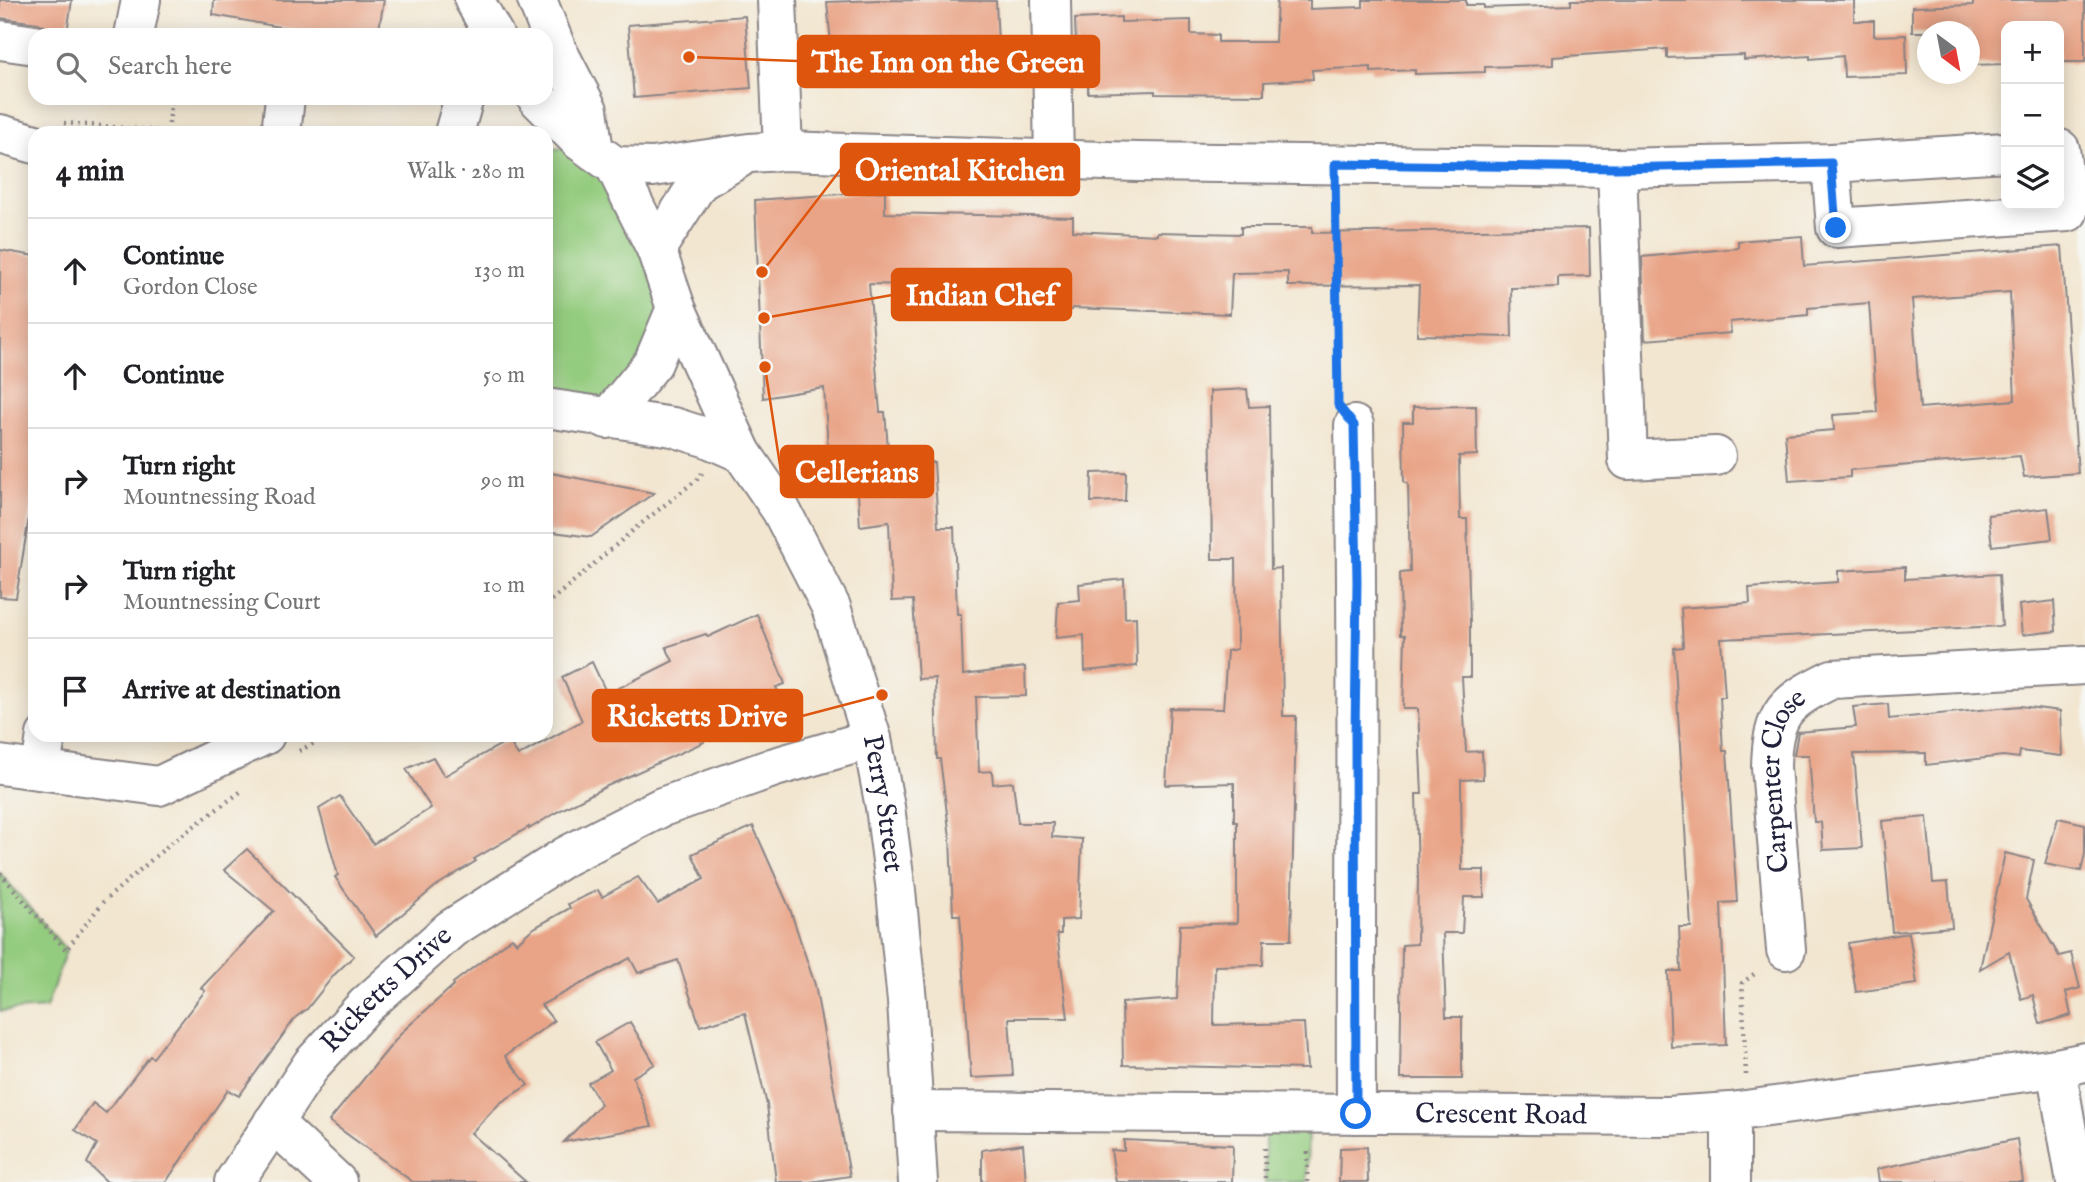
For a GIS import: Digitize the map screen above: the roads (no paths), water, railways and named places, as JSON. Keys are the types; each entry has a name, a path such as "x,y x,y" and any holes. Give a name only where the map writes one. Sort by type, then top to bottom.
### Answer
{"street":[{"path":"135,28 141,0"},
{"path":"460,0 463,28"},
{"path":"474,0 490,28"},
{"path":"537,0 548,28"},
{"path":"766,152 777,0"},
{"path":"1051,0 1054,160"},
{"path":"0,40 28,44"},
{"path":"553,40 588,110 584,150"},
{"path":"282,126 284,105"},
{"path":"456,126 462,105"},
{"path":"543,105 584,150 653,167 766,152 1054,160 1617,168 1831,163 2001,152"},
{"path":"0,134 28,133"},
{"path":"1831,163 1836,228 2067,212 2068,148"},
{"name":"Perry Street","path":"584,150 656,249 725,446 781,510 831,607 872,739 885,807 907,1002 918,1182"},
{"path":"656,249 699,182 766,152"},
{"path":"1617,168 1628,460 1716,456"},
{"path":"607,419 653,363 676,308"},
{"path":"553,409 673,428 725,446"},
{"path":"1354,425 1357,581 1356,1114"},
{"name":"Carpenter Close","path":"1786,950 1771,767 1772,736 1782,715 1798,695 1832,679 2085,665"},
{"name":"Ricketts Drive","path":"234,1182 312,1065 365,1006 451,929 566,856 662,807 775,767 872,739"},
{"path":"0,765 43,752 159,786 281,744"},
{"path":"2071,1065 2076,1182"},
{"name":"Crescent Road","path":"913,1111 1668,1116 1739,1111 2071,1065"},
{"path":"1731,1182 1739,1111"},
{"path":"273,1122 337,1182"}],"place":[{"name":"The Inn on the Green","path":"689,57"},
{"name":"Oriental Kitchen","path":"762,272"},
{"name":"Indian Chef","path":"764,318"},
{"name":"Cellerians","path":"765,367"},
{"name":"Ricketts Drive","path":"882,695"}]}
